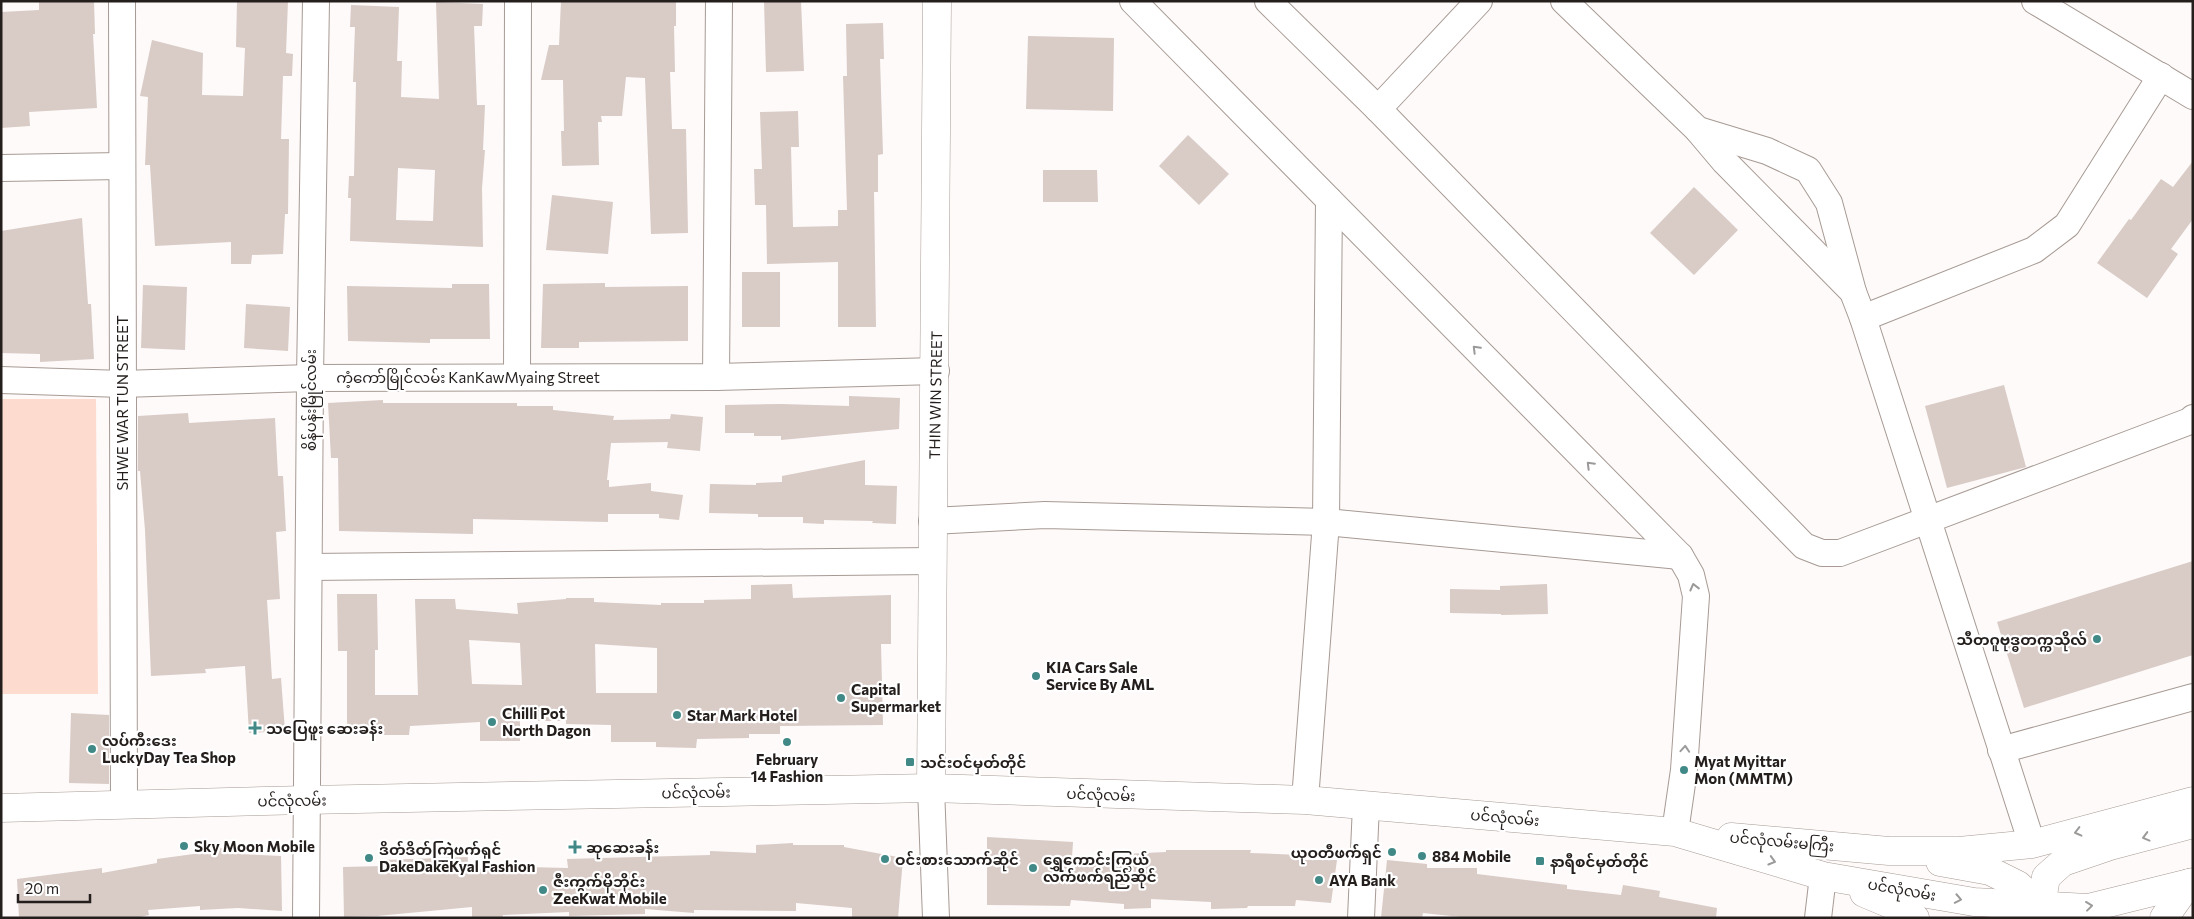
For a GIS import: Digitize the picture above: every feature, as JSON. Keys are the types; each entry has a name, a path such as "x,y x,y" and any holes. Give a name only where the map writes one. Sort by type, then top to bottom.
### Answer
{"main road":[{"name":"THIN WIN STREET","path":"931,788 932,521 936,372 937,1"},
{"name":"ပင်လုံလမ်း","path":"1,808 931,788 1305,800 1675,832 1823,876 2044,912 2088,908 2191,882"},
{"path":"1889,851 1959,851 2032,844 2193,801"},
{"path":"2044,912 2046,877 2063,862 2110,846 2193,824"},
{"name":"ပင်လုံလမ်းမကြီး","path":"1675,832 1889,851"},
{"path":"1889,851 1990,872 2018,885 2044,912"},
{"path":"1823,876 1896,906 1915,918"},
{"path":"2164,918 2191,882"}],"street":[{"name":"SHWE WAR TUN STREET","path":"122,1 124,804"},
{"name":"စိန်ပန်းမြိုင်လမ်း","path":"306,918 310,378 316,1"},
{"path":"517,376 518,1"},
{"path":"716,377 719,1"},
{"path":"1133,1 1680,556 1691,575 1696,596 1684,770 1675,832"},
{"path":"1268,1 1378,109 1804,546 1822,553 1840,553 2190,421 2193,418"},
{"path":"1378,109 1479,1"},
{"path":"1564,1 1698,130 1738,176 1853,292"},
{"path":"2035,1 2193,96"},
{"path":"1863,318 2034,250 2067,225 2160,76"},
{"path":"1698,130 1768,151 1808,170 1829,203 1853,292 2032,844"},
{"path":"1,168 121,166"},
{"path":"1305,800 1326,522 1329,200"},
{"name":"ကံ့ကော်မြိုင်လမ်း KanKawMyaing Street","path":"1,380 122,384 310,378 716,377 936,372"},
{"path":"932,521 1045,515 1326,522 1680,556"},
{"path":"309,567 932,562"},
{"path":"2001,750 2193,696"},
{"path":"931,788 936,918"},
{"path":"1361,918 1366,805"},
{"path":"1818,918 1823,876"}],"shaded area":[{"path":"1,399 96,399 98,694 1,694"}],"building":[{"path":"39,1 94,1 95,34 93,34 97,108 29,112 30,126 1,128 1,12 39,10"},
{"path":"237,1 288,1 286,53 293,54 292,76 283,76 281,139 289,139 288,214 285,214 283,254 252,255 251,264 231,264 231,242 155,246 150,165 145,165 148,97 140,96 152,40 203,53 202,95 243,96 245,48 236,47"},
{"path":"561,1 676,1 676,26 674,26 675,72 670,72 672,129 686,129 688,233 651,234 645,78 626,77 622,116 601,116 602,122 598,122 599,165 562,166 561,131 564,131 563,80 541,80 549,45 559,45"},
{"path":"764,1 801,1 804,71 766,72"},
{"path":"436,2 483,4 482,26 474,26 477,105 485,105 483,150 485,150 482,188 483,247 350,241 351,198 348,198 349,176 354,176 356,82 353,82 355,27 350,27 351,5 399,7 397,61 402,61 401,97 439,99","holes":["398,168 435,170 433,221 396,220"]},
{"path":"883,23 884,59 880,59 883,154 878,155 878,192 874,192 876,327 838,327 838,262 767,264 766,205 755,205 754,169 762,169 760,112 798,111 799,147 791,147 793,227 838,226 838,210 847,210 843,76 847,76 846,24"},
{"path":"1028,36 1114,38 1113,111 1026,109"},
{"path":"1188,135 1229,174 1199,205 1159,166"},
{"path":"2193,161 2193,219 2171,249 2178,254 2147,298 2097,263 2161,179 2173,187"},
{"path":"1043,170 1097,170 1098,202 1043,202"},
{"path":"1694,187 1738,230 1694,275 1650,233"},
{"path":"552,195 613,202 608,254 546,250"},
{"path":"82,218 88,304 91,304 94,359 40,362 40,354 1,353 1,231"},
{"path":"742,272 780,272 780,327 742,327"},
{"path":"605,283 605,287 688,286 688,341 579,342 579,348 541,348 543,284"},
{"path":"452,284 489,284 490,339 430,339 430,343 348,341 347,286 452,288"},
{"path":"143,285 187,287 185,350 141,348"},
{"path":"246,304 290,307 288,351 244,348"},
{"path":"2004,385 2026,467 1947,488 1925,406"},
{"path":"849,396 900,398 899,429 781,440 781,436 754,436 754,433 725,433 725,405 849,406"},
{"path":"383,400 383,403 517,403 517,406 553,406 553,410 614,416 613,420 670,419 671,414 703,417 700,451 667,448 668,442 611,443 607,480 609,480 609,487 651,483 651,491 683,495 679,520 659,518 659,514 608,514 608,522 473,519 473,534 339,531 338,458 331,458 328,403"},
{"path":"188,413 189,423 275,418 278,476 283,476 286,531 276,532 280,599 267,600 272,679 281,678 285,731 249,733 245,666 205,669 206,673 151,676 145,530 140,471 138,471 138,416"},
{"path":"865,460 865,485 897,486 896,524 872,523 873,521 824,520 824,524 803,523 803,517 758,517 758,514 709,513 710,484 756,485 756,483 782,482 782,476"},
{"name":"သီတဂူဗုဒ္ဓတက္ကသိုလ်","path":"2193,561 2193,655 2024,708 1997,622"},
{"path":"792,584 793,598 891,595 891,644 881,644 883,725 780,726 780,734 749,734 749,738 697,739 696,748 656,747 656,742 611,742 611,725 566,724 566,721 520,721 520,741 480,741 480,722 410,726 409,735 381,735 381,727 347,727 347,651 338,651 337,594 377,594 378,650 375,650 375,695 418,695 415,599 455,599 456,609 518,614 517,603 566,598 594,598 594,602 661,605 661,603 704,603 704,600 751,599 751,585","holes":["469,640 520,643 522,685 472,684","595,644 657,648 657,693 596,693"]},
{"path":"1547,584 1548,614 1450,613 1450,589 1500,590 1500,586"},
{"name":"လပ်ကီးဒေး LuckyDay Tea Shop","path":"71,713 109,715 109,784 69,783"},
{"path":"987,837 1073,842 1072,857 1124,858 1124,854 1166,852 1166,850 1251,850 1250,853 1301,855 1300,860 1337,860 1331,903 1296,900 1295,906 1248,906 1247,908 1211,909 1211,902 1151,899 1151,908 1124,909 1124,904 1071,900 1070,906 987,905"},
{"path":"793,843 793,845 844,845 844,847 903,858 898,918 852,917 852,908 796,903 796,911 694,910 694,913 645,909 645,914 569,916 569,912 503,915 502,918 472,918 472,907 377,916 344,917 343,867 384,866 384,860 468,857 467,869 568,868 567,859 710,855 710,851 756,853 756,845"},
{"path":"239,849 239,854 281,856 282,911 238,908 200,910 200,906 148,910 149,915 135,918 19,918 17,879 102,868 102,873 157,863 157,859 201,853 202,850"},
{"path":"1387,860 1427,864 1427,868 1477,868 1477,874 1567,885 1567,889 1621,895 1623,885 1660,891 1659,897 1717,908 1716,918 1470,918 1423,913 1422,918 1381,918"}],"place":[{"name":"သီတဂူဗုဒ္ဓတက္ကသိုလ်","path":"2097,639"},
{"name":"KIA Cars Sale Service By AML","path":"1036,676"},
{"name":"Capital Supermarket","path":"841,698"},
{"name":"Star Mark Hotel","path":"677,715"},
{"name":"Chilli Pot North Dagon","path":"492,722"},
{"name":"သပြေဖူး ဆေးခန်း","path":"255,728"},
{"name":"February 14 Fashion","path":"787,742"},
{"name":"လပ်ကီးဒေး LuckyDay Tea Shop","path":"92,749"},
{"name":"သင်းဝင်မှတ်တိုင်","path":"910,762"},
{"name":"Myat Myittar Mon (MMTM)","path":"1684,770"},
{"name":"Sky Moon Mobile","path":"184,846"},
{"name":"ဆုဆေးခန်း","path":"575,847"},
{"name":"ယုဝတီဖက်ရှင်","path":"1392,852"},
{"name":"884 Mobile","path":"1422,856"},
{"name":"ဒိတ်ဒိတ်ကြဲဖက်ရှင် DakeDakeKyal Fashion","path":"369,858"},
{"name":"ဝင်းစားသောက်ဆိုင်","path":"885,859"},
{"name":"နာရီစင်မှတ်တိုင်","path":"1540,861"},
{"name":"ရွှေကောင်းကြွယ် လက်ဖက်ရည်ဆိုင်","path":"1033,868"},
{"name":"AYA Bank","path":"1319,880"},
{"name":"ဇီးကွက်မိုဘိုင်း ZeeKwat Mobile","path":"543,890"}]}
